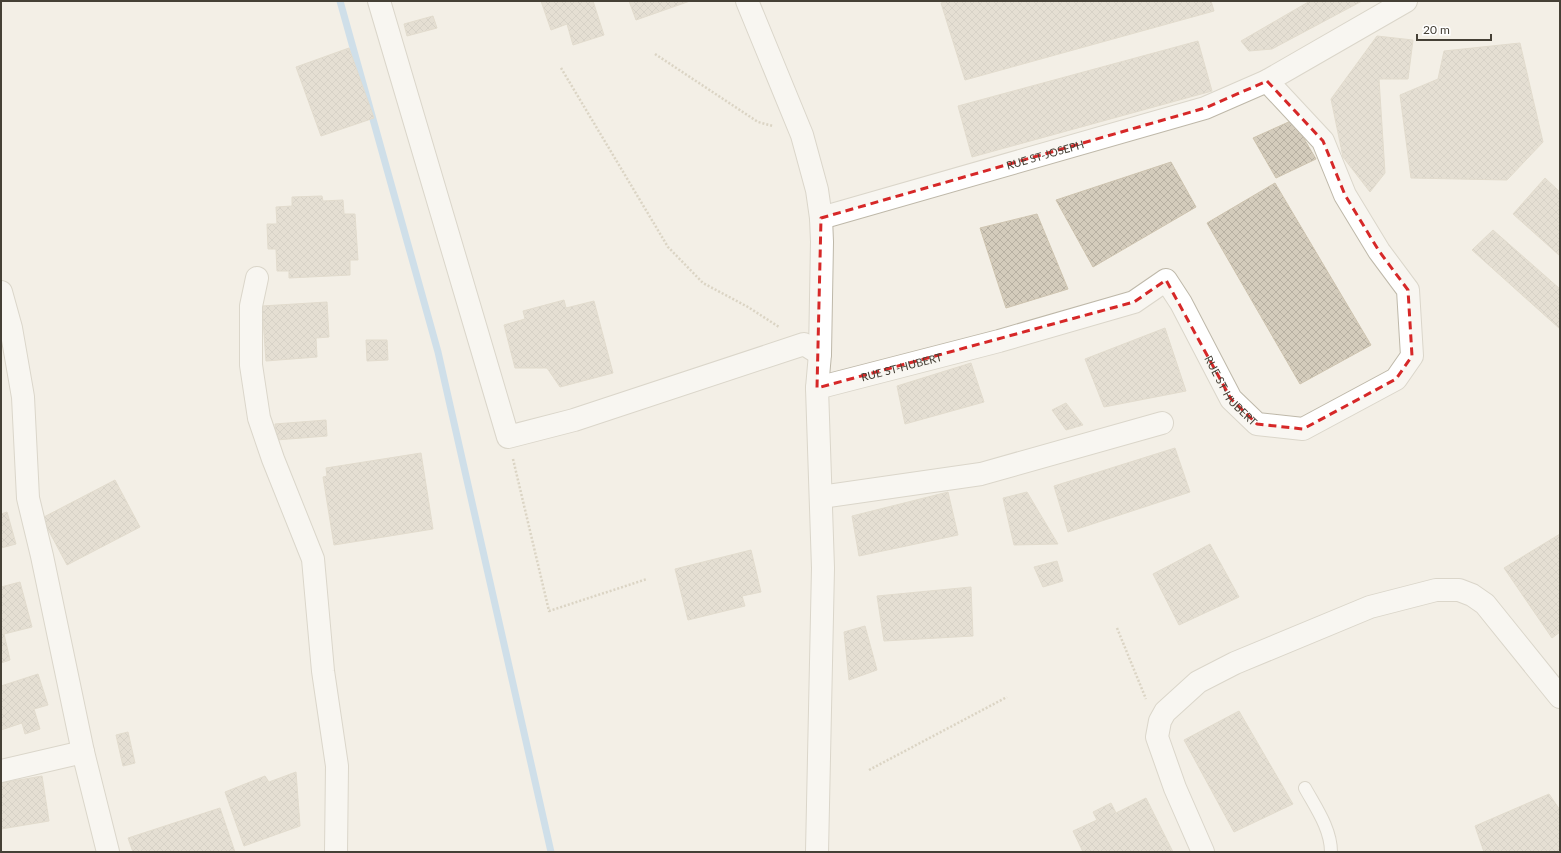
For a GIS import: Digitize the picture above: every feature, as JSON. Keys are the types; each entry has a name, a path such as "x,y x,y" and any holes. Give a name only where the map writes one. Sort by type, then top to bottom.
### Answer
{"street":[{"path":"379,1 508,437 574,420 812,349"},
{"path":"747,1 802,135 815,183 821,218 822,242 812,349 817,388 823,568 817,852"},
{"name":"RUE ST-JOSEPH","path":"821,218 1206,108 1267,81 1406,1"},
{"name":"RUE ST-HUBERT","path":"817,388 999,341 1134,302 1166,280 1182,304 1231,399 1256,424 1303,429 1396,379 1412,356 1408,290 1379,251 1345,195 1323,141 1267,81"},
{"path":"257,278 251,306 252,372 259,418 273,460 313,559 323,671 337,766 336,852"},
{"path":"1,292 11,328 23,397 28,498 42,556 83,752 108,852"},
{"path":"821,497 981,474 1162,423"},
{"path":"1203,852 1175,788 1157,737 1158,729 1165,712 1198,682 1235,663 1370,607 1436,590 1459,590 1472,595 1485,604 1560,697"},
{"path":"1,771 83,752"}],"lane":[{"path":"1305,788 1320,816 1331,842 1331,852"}],"path":[{"path":"654,54 758,122 802,135"},
{"path":"561,68 668,247 703,282 748,307 812,349"},
{"path":"508,437 549,611 647,579"},
{"path":"1117,628 1158,729"},
{"path":"869,770 1007,697"}],"highlighted area":[{"path":"1267,81 1323,141 1345,195 1379,251 1408,290 1412,356 1396,379 1303,429 1257,424 1231,399 1166,280 1134,302 817,388 821,218 1205,108"}],"building":[{"path":"541,1 593,1 604,35 573,45 567,24 551,30"},
{"path":"629,1 690,1 636,20"},
{"path":"948,1 1211,1 1214,11 965,80 941,3"},
{"path":"1310,1 1362,1 1272,49 1249,51 1241,41"},
{"path":"433,16 437,28 407,36 404,24"},
{"path":"1377,36 1413,40 1408,79 1379,79 1385,173 1370,192 1343,157 1331,99"},
{"path":"1198,41 1212,91 972,157 958,106"},
{"path":"1520,43 1543,142 1507,180 1411,178 1400,95 1438,79 1444,51"},
{"path":"349,48 374,118 321,136 296,67"},
{"path":"1293,120 1316,159 1276,178 1253,138"},
{"path":"1171,162 1196,207 1093,267 1056,200"},
{"path":"1545,178 1560,192 1560,256 1513,214"},
{"path":"1275,183 1371,345 1300,384 1207,223"},
{"path":"322,196 323,201 343,200 344,214 355,214 358,260 350,260 350,275 289,278 289,271 277,271 276,249 268,249 267,224 277,224 276,207 292,206 292,197"},
{"path":"1037,214 1068,289 1006,308 980,228"},
{"path":"1493,230 1560,289 1560,329 1472,250"},
{"path":"564,300 566,308 594,301 613,373 560,387 547,368 515,368 504,325 525,319 523,311"},
{"path":"327,302 329,337 316,338 317,357 266,361 262,306"},
{"path":"1165,328 1186,391 1104,407 1085,359"},
{"path":"366,340 387,340 388,360 367,361"},
{"path":"971,363 984,402 905,424 897,386"},
{"path":"1066,403 1083,425 1066,430 1052,410"},
{"path":"326,420 327,436 276,440 275,424"},
{"path":"1175,448 1190,492 1068,532 1054,486"},
{"path":"421,453 433,529 334,545 323,477 327,476 326,468"},
{"path":"115,480 140,527 67,565 42,518"},
{"path":"948,492 958,535 859,556 852,516"},
{"path":"1027,492 1058,544 1014,545 1003,498"},
{"path":"7,512 16,544 1,548 1,514"},
{"path":"1560,534 1560,632 1552,638 1504,568"},
{"path":"1210,544 1239,597 1179,625 1153,574"},
{"path":"751,550 761,592 742,596 745,606 688,620 675,569"},
{"path":"1057,561 1063,581 1043,587 1034,567"},
{"path":"20,582 32,627 4,634 10,660 1,663 1,587"},
{"path":"971,587 973,636 884,641 877,596"},
{"path":"865,626 877,670 849,680 844,632"},
{"path":"38,674 48,705 34,709 40,729 25,734 22,723 1,730 1,686"},
{"path":"1239,711 1293,804 1234,832 1184,740"},
{"path":"128,732 135,763 123,766 116,735"},
{"path":"296,772 300,826 244,846 225,792 265,776 269,782"},
{"path":"42,776 49,821 1,829 1,783"},
{"path":"1549,794 1560,810 1560,852 1484,852 1475,826"},
{"path":"1146,798 1173,852 1083,852 1073,831 1097,820 1093,812 1111,803 1116,813"},
{"path":"220,808 235,852 133,852 128,838"}],"waterway":[{"path":"340,1 438,352 551,852"}]}
